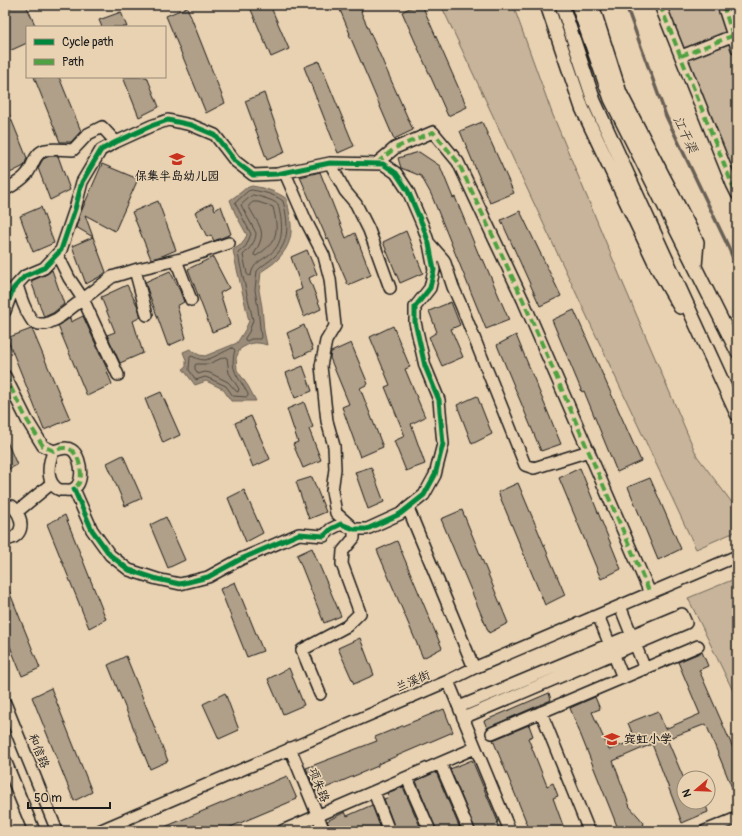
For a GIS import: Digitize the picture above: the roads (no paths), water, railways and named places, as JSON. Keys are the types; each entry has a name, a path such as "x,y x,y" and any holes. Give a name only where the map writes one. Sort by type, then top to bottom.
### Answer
{"main road":[{"path":"547,5 582,108 658,269 715,365"},
{"path":"562,5 594,101 737,414"},
{"path":"578,5 611,99 737,351"},
{"path":"592,5 620,93 697,242 695,266"}],"street":[{"path":"660,5 737,194"},
{"path":"722,5 737,48"},
{"path":"681,56 732,36"},
{"path":"5,310 16,285 25,276 44,268 61,250 76,209 82,182 101,150 151,126 168,120 191,124 215,134 235,161 253,175 285,173 330,163 383,164 396,173 408,191 423,226 429,244 434,270 430,288 415,306 415,322 425,366 439,400 443,444 435,475 424,495 408,508 400,514 367,529 354,529 341,524 331,529 324,536 299,534 241,559 208,577 180,584 157,579 129,570 110,554 92,530 74,489"},
{"path":"5,190 27,175 36,157 43,151 54,149 73,150 88,134 102,127 116,142"},
{"path":"377,163 396,148 433,132 458,162 523,300 650,593"},
{"path":"330,163 345,191 356,204 370,230 390,288"},
{"path":"285,173 306,221 324,256 330,279 335,326 326,341 321,366 327,421 334,446 335,469 332,491 336,513 354,529 354,538 343,551 342,564 360,613 347,626 302,650 320,694"},
{"path":"16,285 21,301 33,322 46,324 57,319 112,277 176,260 229,243"},
{"path":"429,244 444,260 453,287 525,464 534,468 589,452"},
{"path":"57,254 69,278 83,299 118,374"},
{"path":"176,260 191,300"},
{"path":"135,270 147,315"},
{"path":"5,376 27,420 43,446 54,451 64,447 72,449 76,455 81,470 80,482 70,491 60,490 49,478 49,469 54,451"},
{"path":"18,511 52,483"},
{"path":"5,506 12,506 18,511 21,519 21,528 17,534 11,540 5,540"},
{"path":"408,508 474,668"},
{"name":"兰溪街","path":"99,831 111,829 290,748 737,556"},
{"path":"620,606 644,669"},
{"path":"598,615 622,678"},
{"path":"458,707 633,640"},
{"path":"492,733 698,646"},
{"path":"463,718 611,649"},
{"path":"448,681 510,831"},
{"name":"和信路","path":"5,703 57,831"},
{"path":"541,712 589,831"},
{"name":"项朱路","path":"290,748 324,831"},
{"path":"282,831 475,748"},
{"path":"5,760 34,831"},
{"path":"440,763 468,831"},
{"path":"407,778 430,831"},
{"path":"374,792 389,831"},
{"path":"705,831 737,818"}],"water":[{"path":"252,186 270,190 287,199 291,230 288,245 284,252 274,263 261,272 259,290 267,345 253,343 247,345 240,349 236,358 237,370 256,401 231,401 223,389 206,381 195,385 183,369 186,367 186,360 183,352 190,349 199,355 205,356 237,343 249,321 233,250 242,244 247,235 230,200 246,188"}],"waterway":[{"name":"江干渠","path":"626,5 666,116 737,267"}],"place":[{"name":"保集半岛幼儿园","path":"177,159"},
{"name":"宾虹小学","path":"612,739"}]}
